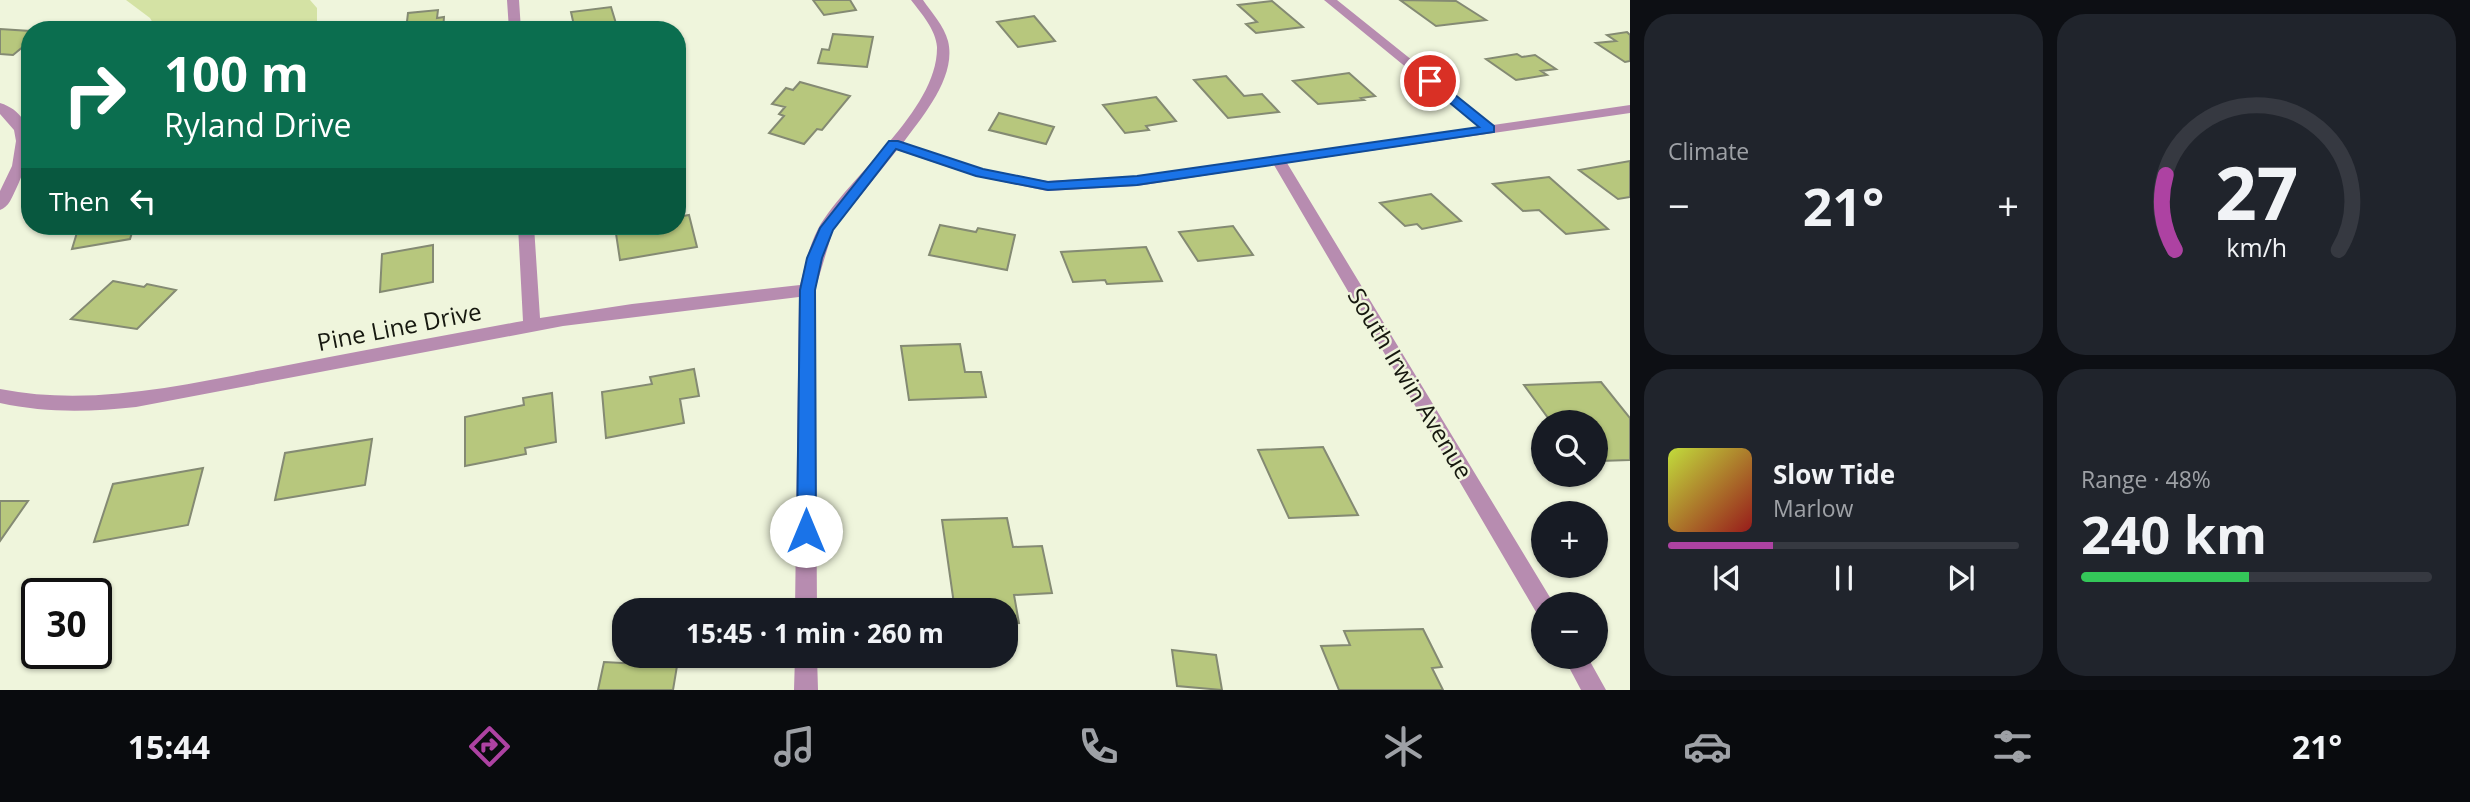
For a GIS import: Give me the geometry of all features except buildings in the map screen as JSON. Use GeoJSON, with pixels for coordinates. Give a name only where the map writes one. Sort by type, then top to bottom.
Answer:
{"type":"FeatureCollection","features":[{"type":"Feature","properties":{"kind":"street"},"geometry":{"type":"LineString","coordinates":[[513,0],[514,21]]}},
{"type":"Feature","properties":{"kind":"street"},"geometry":{"type":"LineString","coordinates":[[806,598],[807,290],[815,258],[827,228],[894,144],[928,96],[938,75],[943,45],[917,0]]}},
{"type":"Feature","properties":{"kind":"street"},"geometry":{"type":"LineString","coordinates":[[1330,0],[1490,129]]}},
{"type":"Feature","properties":{"kind":"street"},"geometry":{"type":"LineString","coordinates":[[0,107],[21,128]]}},
{"type":"Feature","properties":{"kind":"street"},"geometry":{"type":"LineString","coordinates":[[894,144],[990,176],[1048,186],[1137,181],[1630,109]]}},
{"type":"Feature","properties":{"kind":"street"},"geometry":{"type":"LineString","coordinates":[[0,205],[21,159]]}},
{"type":"Feature","properties":{"kind":"street","name":"South Irwin Avenue"},"geometry":{"type":"LineString","coordinates":[[1278,160],[1536,592]]}},
{"type":"Feature","properties":{"kind":"street"},"geometry":{"type":"LineString","coordinates":[[527,235],[532,326]]}},
{"type":"Feature","properties":{"kind":"street","name":"Pine Line Drive"},"geometry":{"type":"LineString","coordinates":[[0,396],[69,405],[184,392],[532,326],[708,300],[807,290]]}},
{"type":"Feature","properties":{"kind":"street"},"geometry":{"type":"LineString","coordinates":[[806,668],[806,690]]}},
{"type":"Feature","properties":{"kind":"street"},"geometry":{"type":"LineString","coordinates":[[1582,669],[1594,690]]}},
{"type":"Feature","properties":{"kind":"green space"},"geometry":{"type":"Polygon","coordinates":[[[126,0],[310,0],[317,8],[317,21],[152,21],[126,0]]]}},
{"type":"Feature","properties":{"kind":"route"},"geometry":{"type":"LineString","coordinates":[[806,531],[807,290],[815,258],[827,228],[894,144],[980,173],[1010,181],[1048,186],[1137,181],[1490,129],[1430,81]]}}]}
